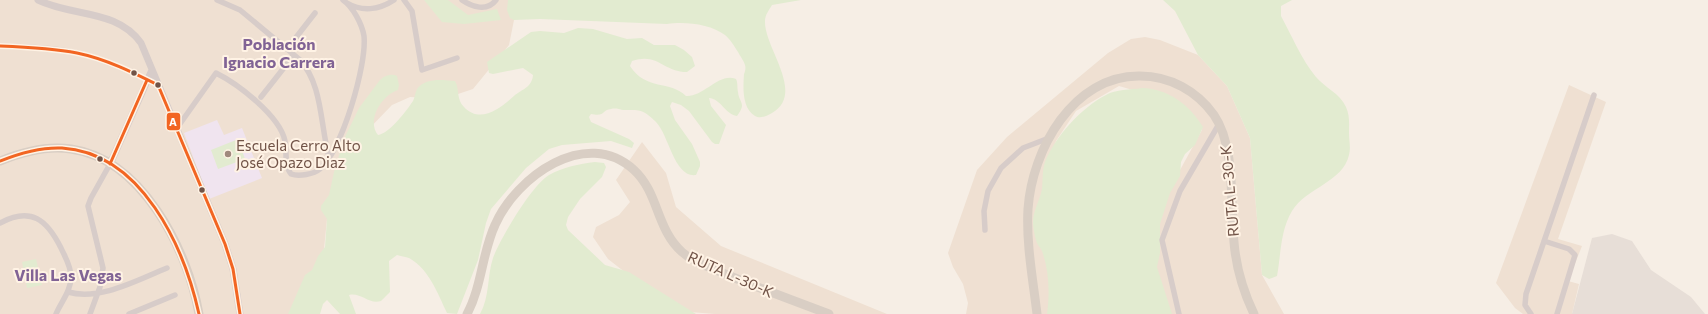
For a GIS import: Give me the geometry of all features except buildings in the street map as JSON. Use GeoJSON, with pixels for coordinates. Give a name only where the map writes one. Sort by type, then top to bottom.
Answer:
{"type":"FeatureCollection","features":[{"type":"Feature","properties":{"kind":"main road","name":"RUTA L-30-K"},"geometry":{"type":"LineString","coordinates":[[1037,314],[1028,233],[1028,208],[1035,172],[1049,138],[1067,112],[1088,92],[1111,80],[1136,76],[1161,78],[1185,88],[1205,104],[1219,124],[1228,150],[1234,244],[1239,276],[1254,314]]}},
{"type":"Feature","properties":{"kind":"main road"},"geometry":{"type":"LineString","coordinates":[[0,161],[29,151],[59,148],[88,153],[110,164],[143,193],[167,225],[188,272],[199,314]]}},
{"type":"Feature","properties":{"kind":"main road","name":"RUTA L-30-K"},"geometry":{"type":"LineString","coordinates":[[467,314],[479,279],[492,232],[509,202],[527,182],[558,161],[570,156],[590,153],[613,157],[627,164],[639,174],[652,194],[660,221],[667,236],[677,248],[689,258],[762,290],[829,314]]}},
{"type":"Feature","properties":{"kind":"street"},"geometry":{"type":"LineString","coordinates":[[38,0],[50,5],[108,19],[123,25],[133,33],[141,43],[226,244],[233,269],[240,314]]}},
{"type":"Feature","properties":{"kind":"street"},"geometry":{"type":"LineString","coordinates":[[217,0],[240,10],[294,55],[306,67],[314,82],[329,157]]}},
{"type":"Feature","properties":{"kind":"street"},"geometry":{"type":"LineString","coordinates":[[344,1],[356,7],[367,9],[384,6],[394,0]]}},
{"type":"Feature","properties":{"kind":"street"},"geometry":{"type":"LineString","coordinates":[[404,0],[412,11],[422,70],[457,58]]}},
{"type":"Feature","properties":{"kind":"street"},"geometry":{"type":"LineString","coordinates":[[462,0],[477,7],[489,6],[496,0]]}},
{"type":"Feature","properties":{"kind":"street"},"geometry":{"type":"LineString","coordinates":[[177,128],[216,73],[262,106],[274,118],[281,129],[285,141],[288,169],[291,174],[296,176],[318,170],[329,157],[341,133],[356,91],[364,47],[361,25],[344,1]]}},
{"type":"Feature","properties":{"kind":"street"},"geometry":{"type":"LineString","coordinates":[[287,49],[315,13]]}},
{"type":"Feature","properties":{"kind":"street"},"geometry":{"type":"LineString","coordinates":[[0,46],[55,49],[79,53],[158,85]]}},
{"type":"Feature","properties":{"kind":"street"},"geometry":{"type":"LineString","coordinates":[[261,96],[294,55]]}},
{"type":"Feature","properties":{"kind":"street"},"geometry":{"type":"LineString","coordinates":[[90,314],[102,280],[102,262],[88,206],[110,164],[152,70]]}},
{"type":"Feature","properties":{"kind":"street"},"geometry":{"type":"LineString","coordinates":[[1531,314],[1525,305],[1526,294],[1594,95]]}},
{"type":"Feature","properties":{"kind":"street"},"geometry":{"type":"LineString","coordinates":[[1180,314],[1162,240],[1180,191],[1219,124]]}},
{"type":"Feature","properties":{"kind":"street"},"geometry":{"type":"LineString","coordinates":[[985,230],[984,211],[988,191],[1001,168],[1023,148],[1049,138]]}},
{"type":"Feature","properties":{"kind":"street"},"geometry":{"type":"LineString","coordinates":[[0,223],[15,217],[25,216],[36,218],[49,227],[70,267],[71,282],[68,292],[54,314]]}},
{"type":"Feature","properties":{"kind":"street"},"geometry":{"type":"LineString","coordinates":[[1544,241],[1569,249],[1575,255],[1557,314]]}},
{"type":"Feature","properties":{"kind":"street"},"geometry":{"type":"LineString","coordinates":[[68,292],[80,295],[98,294],[167,268]]}},
{"type":"Feature","properties":{"kind":"street"},"geometry":{"type":"LineString","coordinates":[[129,314],[175,295]]}},
{"type":"Feature","properties":{"kind":"shaded area"},"geometry":{"type":"Polygon","coordinates":[[[0,0],[525,0],[514,20],[509,45],[473,89],[443,99],[410,97],[392,105],[364,134],[327,219],[324,249],[293,314],[0,314],[0,0]]]}},
{"type":"Feature","properties":{"kind":"shaded area"},"geometry":{"type":"Polygon","coordinates":[[[1145,37],[1160,40],[1198,55],[1227,86],[1250,138],[1262,275],[1284,314],[1156,314],[1147,265],[1169,190],[1202,130],[1190,115],[1143,93],[1119,86],[1076,111],[1056,141],[1049,162],[1053,314],[966,314],[968,303],[963,284],[953,267],[948,253],[977,170],[1007,137],[1108,53],[1131,39],[1145,37]]]}},
{"type":"Feature","properties":{"kind":"shaded area"},"geometry":{"type":"Polygon","coordinates":[[[1569,85],[1606,102],[1558,239],[1582,246],[1568,281],[1579,284],[1572,314],[1523,314],[1515,308],[1496,283],[1569,85]]]}},
{"type":"Feature","properties":{"kind":"shaded area"},"geometry":{"type":"Polygon","coordinates":[[[217,120],[224,135],[242,128],[262,178],[209,199],[184,133],[217,120]]]}},
{"type":"Feature","properties":{"kind":"shaded area"},"geometry":{"type":"Polygon","coordinates":[[[642,142],[666,173],[676,207],[721,246],[887,314],[715,314],[690,312],[653,294],[608,259],[593,237],[596,227],[619,215],[630,202],[616,180],[642,142]]]}},
{"type":"Feature","properties":{"kind":"shaded area"},"geometry":{"type":"Polygon","coordinates":[[[1612,234],[1632,241],[1651,270],[1691,297],[1705,314],[1572,314],[1592,238],[1612,234]]]}},
{"type":"Feature","properties":{"kind":"green space"},"geometry":{"type":"Polygon","coordinates":[[[424,0],[448,0],[468,15],[497,9],[501,20],[464,24],[442,22],[424,0]]]}},
{"type":"Feature","properties":{"kind":"green space"},"geometry":{"type":"Polygon","coordinates":[[[508,0],[801,0],[772,5],[767,13],[765,21],[766,32],[781,70],[785,94],[781,104],[772,113],[759,117],[755,116],[748,108],[744,97],[744,62],[731,41],[719,31],[705,26],[689,23],[667,24],[540,19],[514,20],[510,18],[507,10],[508,0]]]}},
{"type":"Feature","properties":{"kind":"green space"},"geometry":{"type":"Polygon","coordinates":[[[1163,0],[1292,0],[1281,6],[1281,16],[1301,55],[1316,77],[1340,98],[1346,107],[1349,117],[1349,155],[1340,172],[1306,196],[1292,211],[1283,235],[1277,276],[1269,279],[1262,275],[1250,138],[1227,86],[1198,55],[1175,11],[1163,0]]]}},
{"type":"Feature","properties":{"kind":"green space"},"geometry":{"type":"Polygon","coordinates":[[[578,28],[593,29],[627,39],[642,38],[654,45],[675,45],[684,50],[692,57],[695,66],[687,72],[672,69],[648,59],[632,61],[630,66],[636,74],[643,79],[673,88],[686,96],[699,93],[724,79],[736,79],[739,96],[742,103],[742,108],[737,116],[729,112],[717,101],[709,98],[711,106],[726,125],[719,144],[712,142],[689,111],[681,105],[672,102],[670,106],[675,120],[692,144],[700,162],[696,175],[688,174],[682,170],[677,163],[661,128],[644,112],[637,110],[614,109],[608,110],[599,115],[591,114],[589,117],[591,122],[629,139],[634,143],[632,148],[611,141],[562,145],[549,149],[526,168],[491,209],[486,223],[478,260],[457,314],[447,313],[432,282],[416,263],[409,258],[397,255],[389,261],[390,292],[381,301],[377,302],[357,295],[349,295],[356,314],[340,314],[327,300],[323,304],[320,314],[288,314],[305,275],[312,270],[318,256],[325,247],[327,219],[321,210],[321,206],[329,195],[344,139],[359,108],[380,80],[388,75],[395,75],[397,76],[399,85],[398,90],[386,97],[381,102],[375,115],[375,129],[378,135],[387,131],[407,110],[413,101],[417,89],[421,85],[435,80],[455,81],[460,101],[464,107],[471,112],[484,114],[498,109],[527,87],[531,82],[533,75],[523,68],[493,74],[489,73],[487,62],[531,32],[540,31],[564,33],[578,28]]]}},
{"type":"Feature","properties":{"kind":"green space"},"geometry":{"type":"Polygon","coordinates":[[[1142,88],[1161,91],[1177,99],[1191,111],[1203,127],[1195,145],[1185,154],[1181,162],[1180,176],[1170,193],[1160,224],[1160,253],[1157,267],[1172,314],[1047,314],[1049,290],[1047,274],[1042,251],[1037,244],[1033,222],[1042,189],[1045,162],[1049,152],[1062,133],[1087,107],[1110,93],[1142,88]]]}},
{"type":"Feature","properties":{"kind":"green space","name":"Escuela Cerro Alto José Opazo Diaz"},"geometry":{"type":"Polygon","coordinates":[[[236,140],[239,142],[245,159],[218,169],[211,150],[236,140]]]}},
{"type":"Feature","properties":{"kind":"green space"},"geometry":{"type":"Polygon","coordinates":[[[595,162],[604,163],[606,167],[602,177],[580,199],[568,217],[566,225],[568,230],[605,265],[629,272],[696,314],[480,314],[487,293],[493,258],[509,226],[534,190],[542,181],[554,172],[571,166],[595,162]]]}},
{"type":"Feature","properties":{"kind":"green space"},"geometry":{"type":"Polygon","coordinates":[[[36,259],[42,285],[27,288],[22,262],[36,259]]]}},
{"type":"Feature","properties":{"kind":"transit line","name":"A"},"geometry":{"type":"LineString","coordinates":[[0,46],[68,51],[119,66],[158,85],[225,244],[233,269],[240,314]]}},
{"type":"Feature","properties":{"kind":"transit line","name":"A"},"geometry":{"type":"LineString","coordinates":[[110,164],[147,80]]}},
{"type":"Feature","properties":{"kind":"transit line","name":"A"},"geometry":{"type":"LineString","coordinates":[[0,161],[30,151],[46,148],[62,148],[90,154],[115,167],[137,185],[155,208],[170,233],[183,260],[199,314]]}},
{"type":"Feature","properties":{"kind":"place","name":"Escuela Cerro Alto José Opazo Diaz"},"geometry":{"type":"Point","coordinates":[228,154]}},
{"type":"Feature","properties":{"kind":"district","name":"Población Ignacio Carrera"},"geometry":{"type":"Point","coordinates":[279,52]}},
{"type":"Feature","properties":{"kind":"district","name":"Villa Las Vegas"},"geometry":{"type":"Point","coordinates":[68,274]}}]}
